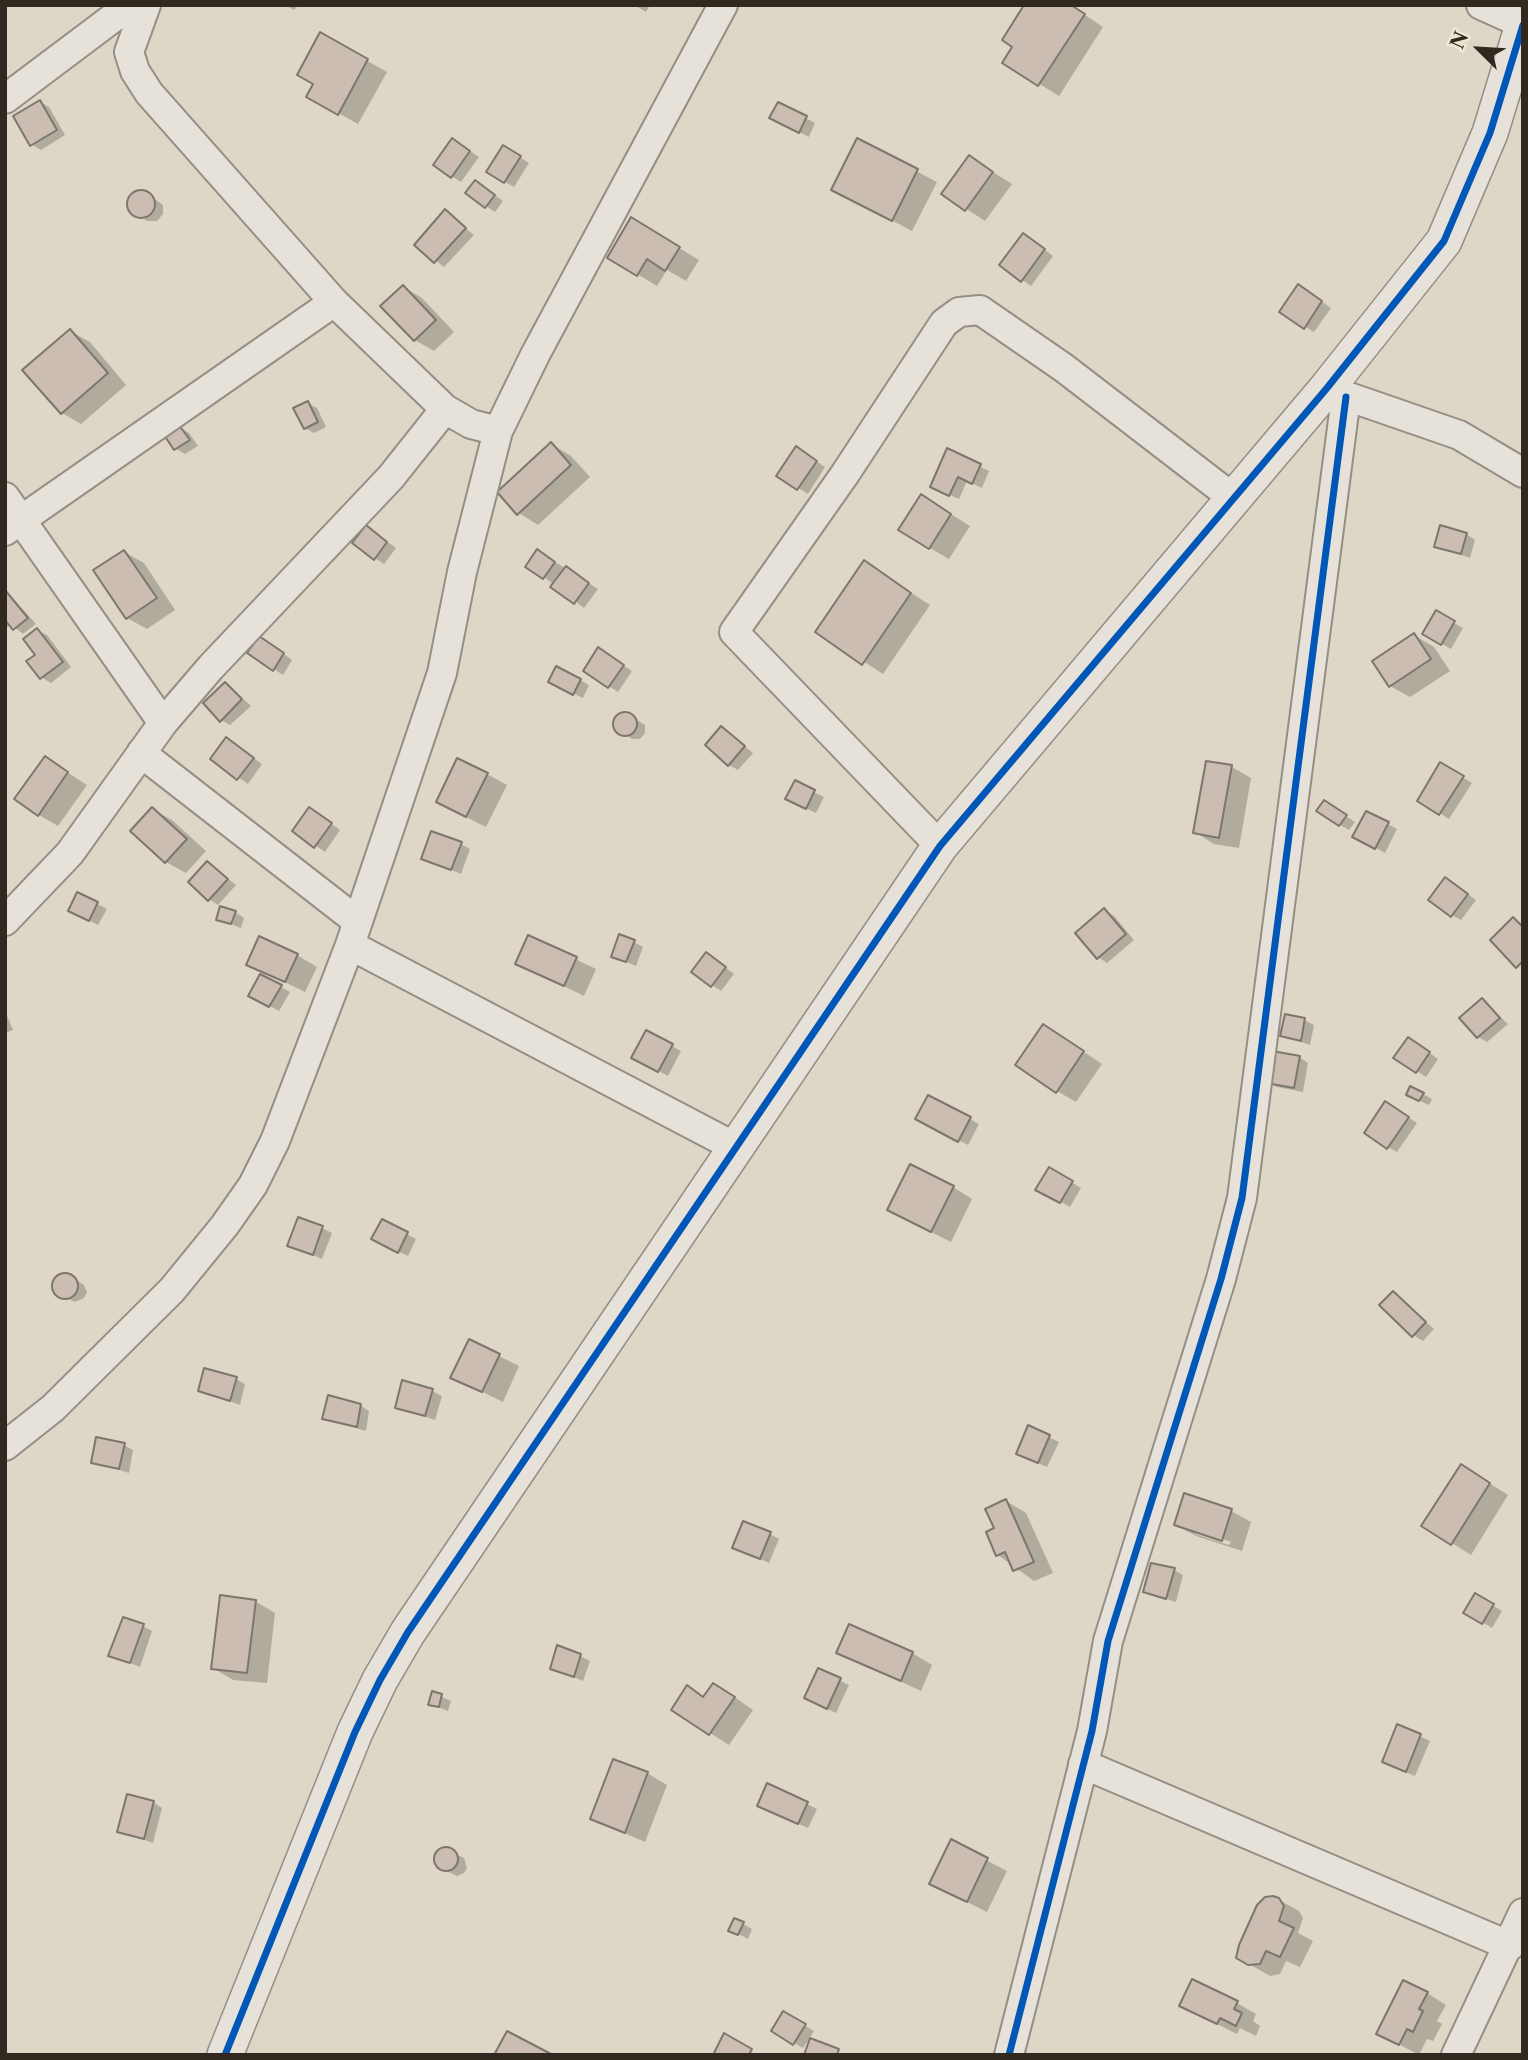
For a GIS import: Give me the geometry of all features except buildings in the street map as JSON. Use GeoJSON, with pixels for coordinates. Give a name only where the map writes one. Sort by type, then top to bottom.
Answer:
{"type":"FeatureCollection","features":[{"type":"Feature","properties":{"kind":"street"},"geometry":{"type":"LineString","coordinates":[[5,99],[130,5]]}},
{"type":"Feature","properties":{"kind":"street"},"geometry":{"type":"LineString","coordinates":[[146,5],[129,52],[135,71],[158,102],[334,302],[445,409],[471,424],[498,431]]}},
{"type":"Feature","properties":{"kind":"street"},"geometry":{"type":"LineString","coordinates":[[5,1446],[53,1408],[122,1343],[172,1290],[246,1195],[275,1141],[353,933],[442,673],[462,572],[498,431],[535,355],[723,5]]}},
{"type":"Feature","properties":{"kind":"street"},"geometry":{"type":"LineString","coordinates":[[225,2055],[355,1732],[380,1680],[515,1471],[940,846],[1233,498],[1336,393],[1444,242],[1490,133],[1523,24],[1481,5]]}},
{"type":"Feature","properties":{"kind":"street"},"geometry":{"type":"LineString","coordinates":[[163,723],[10,515],[334,302]]}},
{"type":"Feature","properties":{"kind":"street"},"geometry":{"type":"LineString","coordinates":[[940,846],[734,632],[845,474],[944,323],[959,312],[979,310],[1064,368],[1233,498]]}},
{"type":"Feature","properties":{"kind":"street"},"geometry":{"type":"LineString","coordinates":[[1336,393],[1459,435],[1523,473]]}},
{"type":"Feature","properties":{"kind":"street"},"geometry":{"type":"LineString","coordinates":[[1009,2055],[1083,1764],[1108,1641],[1221,1279],[1242,1198],[1336,393]]}},
{"type":"Feature","properties":{"kind":"street"},"geometry":{"type":"LineString","coordinates":[[5,921],[70,853],[163,723],[237,639],[391,477],[445,409]]}},
{"type":"Feature","properties":{"kind":"street"},"geometry":{"type":"LineString","coordinates":[[141,753],[353,933],[735,1147]]}},
{"type":"Feature","properties":{"kind":"street"},"geometry":{"type":"LineString","coordinates":[[1083,1764],[1510,1946]]}},
{"type":"Feature","properties":{"kind":"street"},"geometry":{"type":"LineString","coordinates":[[1456,2055],[1510,1946],[1523,1913]]}},
{"type":"Feature","properties":{"kind":"cycle path"},"geometry":{"type":"LineString","coordinates":[[225,2055],[355,1732],[380,1680],[408,1632],[940,846],[1327,388],[1444,241],[1490,133],[1523,25]]}},
{"type":"Feature","properties":{"kind":"cycle path"},"geometry":{"type":"LineString","coordinates":[[1009,2055],[1092,1731],[1108,1641],[1221,1279],[1242,1198],[1346,397]]}}]}
